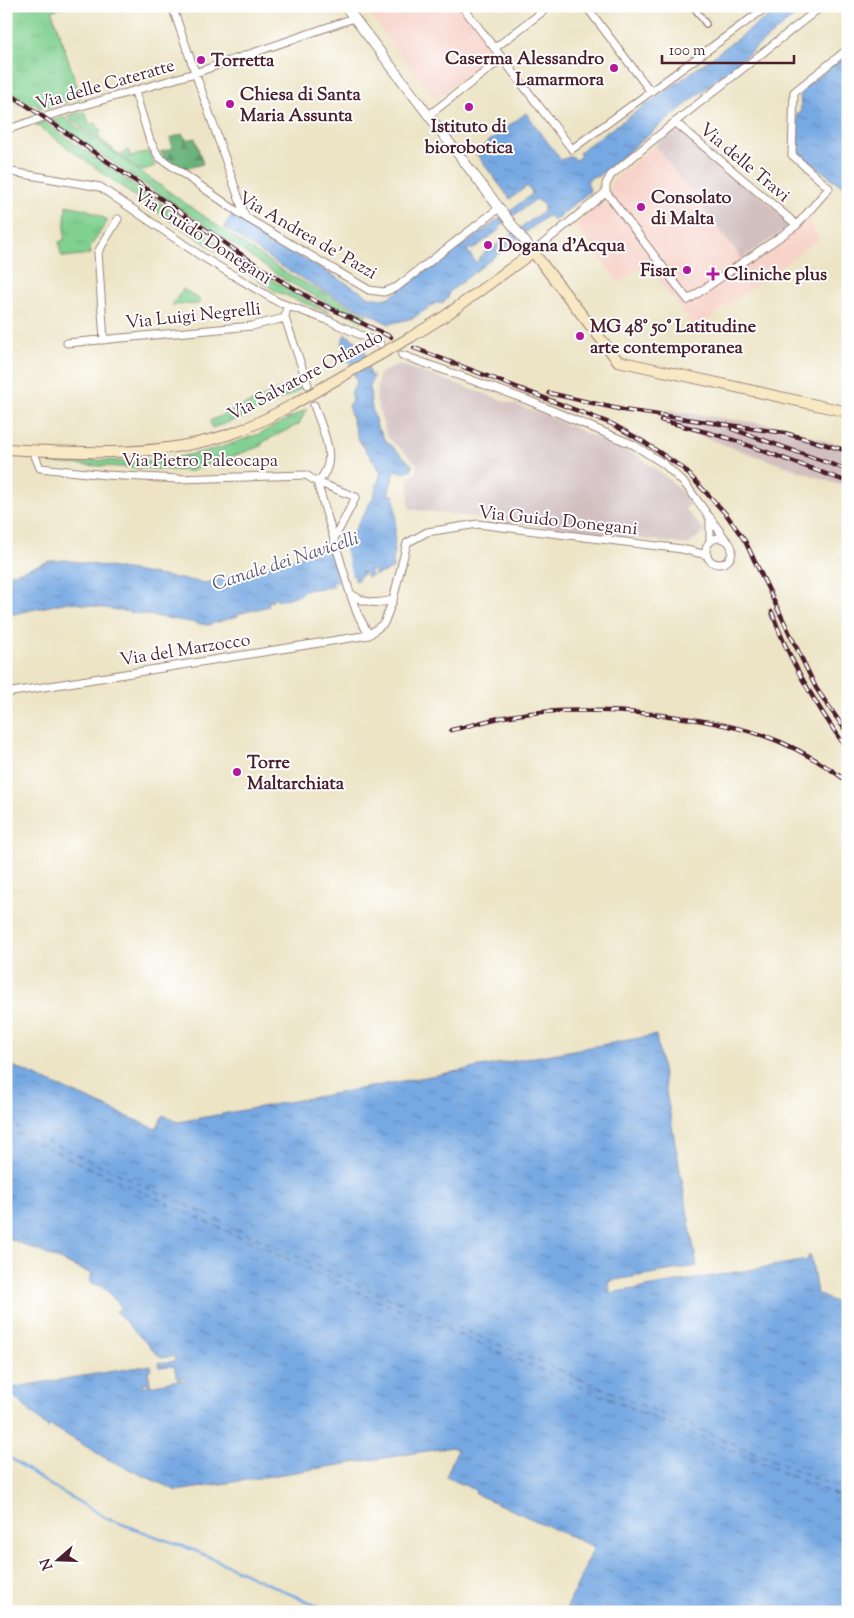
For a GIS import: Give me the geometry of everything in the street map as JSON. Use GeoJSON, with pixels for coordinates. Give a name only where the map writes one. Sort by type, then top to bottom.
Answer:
{"type":"FeatureCollection","features":[{"type":"Feature","properties":{"kind":"main road","name":"Via Salvatore Orlando"},"geometry":{"type":"LineString","coordinates":[[6,449],[129,452],[182,446],[232,433],[292,405],[444,316],[533,252]]}},
{"type":"Feature","properties":{"kind":"main road"},"geometry":{"type":"LineString","coordinates":[[533,252],[609,352],[622,363],[848,412]]}},
{"type":"Feature","properties":{"kind":"street"},"geometry":{"type":"LineString","coordinates":[[172,6],[245,217]]}},
{"type":"Feature","properties":{"kind":"street"},"geometry":{"type":"LineString","coordinates":[[345,6],[533,252],[606,192]]}},
{"type":"Feature","properties":{"kind":"street"},"geometry":{"type":"LineString","coordinates":[[462,6],[572,149],[768,6]]}},
{"type":"Feature","properties":{"kind":"street"},"geometry":{"type":"LineString","coordinates":[[495,48],[550,6]]}},
{"type":"Feature","properties":{"kind":"street"},"geometry":{"type":"LineString","coordinates":[[586,6],[651,92]]}},
{"type":"Feature","properties":{"kind":"street"},"geometry":{"type":"LineString","coordinates":[[693,6],[706,24]]}},
{"type":"Feature","properties":{"kind":"street"},"geometry":{"type":"LineString","coordinates":[[822,6],[675,122],[611,175],[606,184],[606,192],[688,300],[797,225],[829,188],[792,155],[794,92],[848,49]]}},
{"type":"Feature","properties":{"kind":"street","name":"Via delle Cateratte"},"geometry":{"type":"LineString","coordinates":[[6,130],[195,73],[354,18]]}},
{"type":"Feature","properties":{"kind":"street"},"geometry":{"type":"LineString","coordinates":[[429,115],[503,58]]}},
{"type":"Feature","properties":{"kind":"street","name":"Via Andrea de' Pazzi"},"geometry":{"type":"LineString","coordinates":[[135,92],[143,119],[158,156],[245,217],[369,290],[378,292],[396,287],[499,208]]}},
{"type":"Feature","properties":{"kind":"street","name":"Via delle Travi"},"geometry":{"type":"LineString","coordinates":[[675,122],[797,225]]}},
{"type":"Feature","properties":{"kind":"street","name":"Via Guido Donegani"},"geometry":{"type":"LineString","coordinates":[[7,171],[100,187],[201,256],[287,306],[330,321],[380,344]]}},
{"type":"Feature","properties":{"kind":"street","name":"Via Luigi Negrelli"},"geometry":{"type":"LineString","coordinates":[[104,340],[98,252],[118,219]]}},
{"type":"Feature","properties":{"kind":"street"},"geometry":{"type":"LineString","coordinates":[[287,306],[285,318],[308,385]]}},
{"type":"Feature","properties":{"kind":"street","name":"Via Luigi Negrelli"},"geometry":{"type":"LineString","coordinates":[[67,343],[252,326],[285,318]]}},
{"type":"Feature","properties":{"kind":"street"},"geometry":{"type":"LineString","coordinates":[[402,355],[527,400],[634,444],[671,470],[694,493],[732,547],[729,560],[717,564],[707,555],[706,548],[710,541],[712,522],[709,515]]}},
{"type":"Feature","properties":{"kind":"street"},"geometry":{"type":"LineString","coordinates":[[314,405],[329,455],[327,473],[317,482]]}},
{"type":"Feature","properties":{"kind":"street","name":"Via Pietro Paleocapa"},"geometry":{"type":"LineString","coordinates":[[33,451],[40,468],[106,475],[178,479],[300,474],[309,476],[317,482]]}},
{"type":"Feature","properties":{"kind":"street"},"geometry":{"type":"LineString","coordinates":[[317,482],[356,497],[334,539]]}},
{"type":"Feature","properties":{"kind":"street"},"geometry":{"type":"LineString","coordinates":[[317,482],[356,613],[368,635],[384,623],[393,600]]}},
{"type":"Feature","properties":{"kind":"street","name":"Via Guido Donegani"},"geometry":{"type":"LineString","coordinates":[[393,600],[407,543],[423,533],[442,529],[478,524],[682,550],[707,555]]}},
{"type":"Feature","properties":{"kind":"street"},"geometry":{"type":"LineString","coordinates":[[710,541],[718,538],[726,540]]}},
{"type":"Feature","properties":{"kind":"street"},"geometry":{"type":"LineString","coordinates":[[350,593],[368,602],[378,603],[393,600]]}},
{"type":"Feature","properties":{"kind":"street","name":"Via del Marzocco"},"geometry":{"type":"LineString","coordinates":[[6,693],[368,635]]}},
{"type":"Feature","properties":{"kind":"shaded area"},"geometry":{"type":"Polygon","coordinates":[[[363,6],[460,6],[496,52],[436,99],[363,6]]]}},
{"type":"Feature","properties":{"kind":"shaded area"},"geometry":{"type":"Polygon","coordinates":[[[679,125],[793,224],[742,259],[655,145],[679,125]]]}},
{"type":"Feature","properties":{"kind":"shaded area"},"geometry":{"type":"Polygon","coordinates":[[[655,145],[747,264],[808,221],[819,239],[695,329],[647,263],[619,283],[575,225],[598,206],[609,203],[611,182],[655,145]]]}},
{"type":"Feature","properties":{"kind":"shaded area"},"geometry":{"type":"Polygon","coordinates":[[[399,364],[545,415],[636,455],[664,475],[692,502],[685,509],[705,531],[688,545],[409,509],[409,478],[417,472],[417,463],[387,437],[376,399],[379,374],[399,364]]]}},
{"type":"Feature","properties":{"kind":"shaded area"},"geometry":{"type":"Polygon","coordinates":[[[665,410],[766,424],[848,448],[848,488],[662,423],[665,410]]]}},
{"type":"Feature","properties":{"kind":"green space"},"geometry":{"type":"Polygon","coordinates":[[[6,6],[65,6],[52,11],[81,98],[41,109],[35,104],[22,105],[6,94],[6,6]]]}},
{"type":"Feature","properties":{"kind":"green space"},"geometry":{"type":"Polygon","coordinates":[[[85,112],[90,125],[96,123],[101,132],[98,137],[120,155],[128,150],[131,157],[149,151],[155,166],[140,171],[66,116],[85,112]]]}},
{"type":"Feature","properties":{"kind":"green space"},"geometry":{"type":"Polygon","coordinates":[[[63,117],[262,257],[293,277],[367,315],[363,322],[285,280],[52,121],[63,117]]]}},
{"type":"Feature","properties":{"kind":"green space"},"geometry":{"type":"Polygon","coordinates":[[[44,122],[266,276],[335,316],[275,291],[137,198],[35,124],[44,122]]]}},
{"type":"Feature","properties":{"kind":"green space"},"geometry":{"type":"Polygon","coordinates":[[[182,134],[187,140],[195,138],[203,164],[180,170],[167,161],[160,152],[173,148],[170,138],[182,134]]]}},
{"type":"Feature","properties":{"kind":"green space"},"geometry":{"type":"Polygon","coordinates":[[[66,205],[86,209],[108,220],[90,247],[91,254],[63,257],[61,255],[59,242],[64,240],[66,205]]]}},
{"type":"Feature","properties":{"kind":"green space"},"geometry":{"type":"Polygon","coordinates":[[[183,289],[200,300],[198,304],[172,305],[183,289]]]}},
{"type":"Feature","properties":{"kind":"green space"},"geometry":{"type":"Polygon","coordinates":[[[300,387],[301,389],[268,406],[212,428],[210,421],[282,388],[300,387]]]}},
{"type":"Feature","properties":{"kind":"green space"},"geometry":{"type":"Polygon","coordinates":[[[307,409],[299,424],[263,442],[261,446],[191,471],[51,463],[51,459],[152,462],[170,459],[219,448],[259,434],[307,409]]]}},
{"type":"Feature","properties":{"kind":"water"},"geometry":{"type":"Polygon","coordinates":[[[782,6],[807,6],[597,177],[594,176],[587,181],[590,191],[554,221],[550,216],[547,216],[449,292],[448,298],[442,303],[436,303],[413,318],[389,324],[322,290],[276,263],[224,227],[233,213],[267,237],[370,297],[383,299],[390,297],[462,243],[464,245],[531,195],[532,192],[527,186],[510,199],[475,152],[526,113],[561,160],[572,156],[576,160],[581,156],[579,153],[587,146],[782,6]],[[536,199],[472,250],[471,248],[467,250],[476,263],[479,260],[478,258],[544,211],[544,205],[536,199]]]}},
{"type":"Feature","properties":{"kind":"water"},"geometry":{"type":"Polygon","coordinates":[[[848,53],[848,185],[843,187],[796,151],[797,113],[801,113],[800,91],[848,53]]]}},
{"type":"Feature","properties":{"kind":"water"},"geometry":{"type":"Polygon","coordinates":[[[345,334],[364,346],[370,376],[373,375],[370,387],[371,404],[378,431],[380,430],[384,439],[412,465],[412,469],[405,473],[395,470],[388,495],[394,495],[396,515],[393,569],[375,575],[374,570],[368,571],[373,575],[367,577],[365,572],[361,572],[364,574],[355,581],[355,575],[332,583],[334,587],[304,590],[299,595],[278,601],[276,597],[273,598],[273,601],[268,602],[269,606],[238,614],[238,616],[208,625],[68,602],[13,614],[6,618],[6,576],[50,561],[66,560],[206,583],[347,543],[373,498],[381,472],[358,439],[348,405],[352,401],[352,391],[357,383],[351,363],[347,361],[343,351],[342,345],[345,334]]]}},
{"type":"Feature","properties":{"kind":"water"},"geometry":{"type":"Polygon","coordinates":[[[656,1035],[697,1266],[609,1281],[610,1293],[808,1260],[808,1256],[811,1256],[817,1294],[848,1308],[848,1612],[565,1612],[594,1547],[476,1494],[475,1490],[446,1477],[457,1450],[452,1447],[177,1491],[107,1459],[50,1425],[48,1428],[8,1391],[9,1388],[151,1365],[151,1369],[148,1371],[150,1383],[142,1384],[143,1388],[150,1384],[151,1386],[182,1379],[182,1382],[185,1381],[184,1377],[177,1378],[174,1366],[159,1367],[158,1363],[175,1361],[175,1356],[161,1358],[116,1312],[121,1307],[105,1288],[89,1282],[92,1274],[6,1237],[6,1063],[156,1129],[163,1115],[178,1122],[656,1035]]]}},
{"type":"Feature","properties":{"kind":"pier"},"geometry":{"type":"Polygon","coordinates":[[[343,542],[353,580],[351,578],[339,582],[330,546],[343,542]]]}},
{"type":"Feature","properties":{"kind":"waterway"},"geometry":{"type":"LineString","coordinates":[[6,1455],[47,1483],[108,1519],[196,1551],[330,1612]]}},
{"type":"Feature","properties":{"kind":"ferry route"},"geometry":{"type":"LineString","coordinates":[[6,1122],[374,1292],[848,1492]]}},
{"type":"Feature","properties":{"kind":"ferry route"},"geometry":{"type":"LineString","coordinates":[[6,1129],[371,1298],[848,1500]]}},
{"type":"Feature","properties":{"kind":"railway"},"geometry":{"type":"LineString","coordinates":[[6,91],[262,269],[313,300],[391,337]]}},
{"type":"Feature","properties":{"kind":"railway"},"geometry":{"type":"LineString","coordinates":[[414,348],[612,424],[644,442],[684,469],[726,514],[745,541],[816,688],[848,734]]}},
{"type":"Feature","properties":{"kind":"railway"},"geometry":{"type":"LineString","coordinates":[[549,393],[623,410],[785,433],[848,451]]}},
{"type":"Feature","properties":{"kind":"railway"},"geometry":{"type":"LineString","coordinates":[[661,420],[728,438],[848,482]]}},
{"type":"Feature","properties":{"kind":"railway"},"geometry":{"type":"LineString","coordinates":[[732,429],[848,470]]}},
{"type":"Feature","properties":{"kind":"railway"},"geometry":{"type":"LineString","coordinates":[[772,612],[795,666],[825,717],[848,750]]}},
{"type":"Feature","properties":{"kind":"railway"},"geometry":{"type":"LineString","coordinates":[[451,730],[503,717],[539,712],[603,711],[670,716],[734,727],[773,739],[807,755],[848,782]]}},
{"type":"Feature","properties":{"kind":"place","name":"Torretta"},"geometry":{"type":"Point","coordinates":[201,60]}},
{"type":"Feature","properties":{"kind":"place","name":"Caserma Alessandro Lamarmora"},"geometry":{"type":"Point","coordinates":[614,68]}},
{"type":"Feature","properties":{"kind":"place","name":"Chiesa di Santa Maria Assunta"},"geometry":{"type":"Point","coordinates":[230,104]}},
{"type":"Feature","properties":{"kind":"place","name":"Istituto di biorobotica"},"geometry":{"type":"Point","coordinates":[469,107]}},
{"type":"Feature","properties":{"kind":"place","name":"Consolato di Malta"},"geometry":{"type":"Point","coordinates":[641,207]}},
{"type":"Feature","properties":{"kind":"place","name":"Dogana d'Acqua"},"geometry":{"type":"Point","coordinates":[488,245]}},
{"type":"Feature","properties":{"kind":"place","name":"Fisar"},"geometry":{"type":"Point","coordinates":[687,270]}},
{"type":"Feature","properties":{"kind":"place","name":"Cliniche plus"},"geometry":{"type":"Point","coordinates":[713,274]}},
{"type":"Feature","properties":{"kind":"place","name":"MG 48° 50° Latitudine arte contemporanea"},"geometry":{"type":"Point","coordinates":[580,336]}},
{"type":"Feature","properties":{"kind":"place","name":"Torre Maltarchiata"},"geometry":{"type":"Point","coordinates":[237,772]}},
{"type":"Feature","properties":{"kind":"water label","name":"Canale dei Navicelli"},"geometry":{"type":"Point","coordinates":[285,560]}}]}
